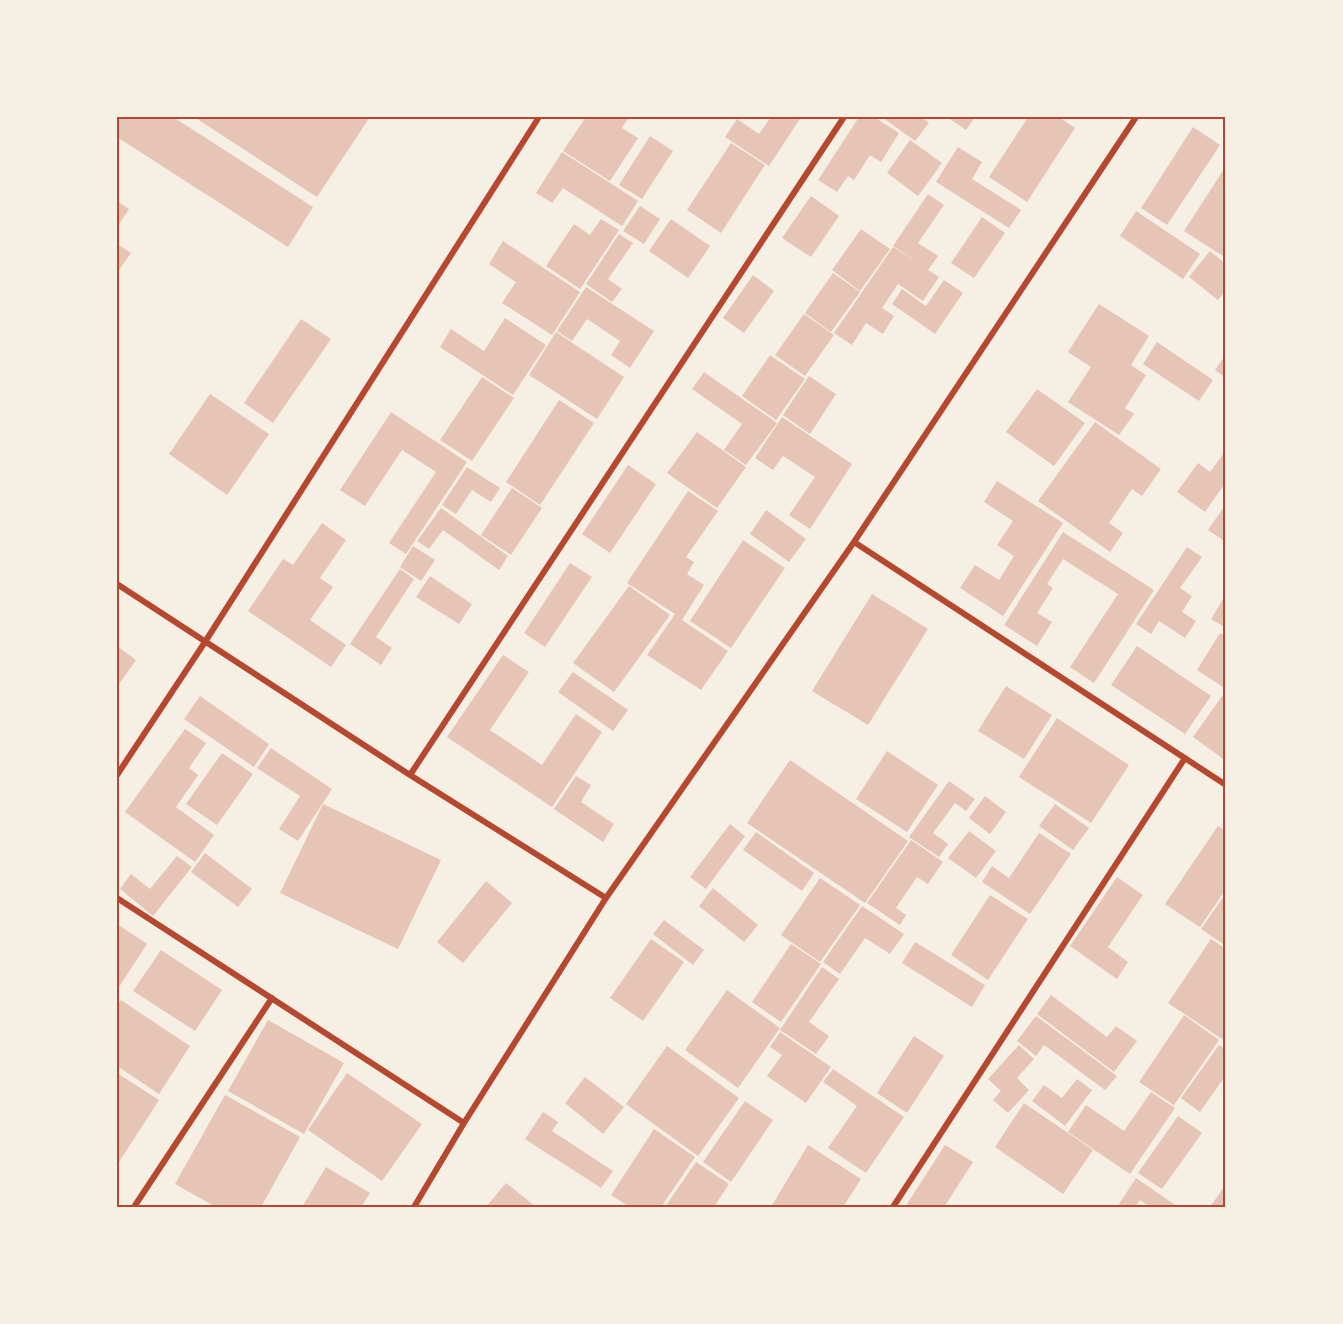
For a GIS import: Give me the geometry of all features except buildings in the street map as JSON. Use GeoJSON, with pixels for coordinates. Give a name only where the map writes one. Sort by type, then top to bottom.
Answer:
{"type":"FeatureCollection","features":[{"type":"Feature","properties":{"kind":"street"},"geometry":{"type":"LineString","coordinates":[[117,775],[206,642],[538,117]]}},
{"type":"Feature","properties":{"kind":"street"},"geometry":{"type":"LineString","coordinates":[[410,775],[844,117]]}},
{"type":"Feature","properties":{"kind":"street"},"geometry":{"type":"LineString","coordinates":[[414,1207],[464,1123],[606,898],[854,542],[1136,117]]}},
{"type":"Feature","properties":{"kind":"street"},"geometry":{"type":"LineString","coordinates":[[854,542],[1226,785]]}},
{"type":"Feature","properties":{"kind":"street"},"geometry":{"type":"LineString","coordinates":[[117,584],[410,775],[606,898]]}},
{"type":"Feature","properties":{"kind":"street"},"geometry":{"type":"LineString","coordinates":[[893,1207],[1185,758]]}},
{"type":"Feature","properties":{"kind":"street"},"geometry":{"type":"LineString","coordinates":[[117,898],[464,1123]]}},
{"type":"Feature","properties":{"kind":"street"},"geometry":{"type":"LineString","coordinates":[[134,1207],[272,998]]}}]}
